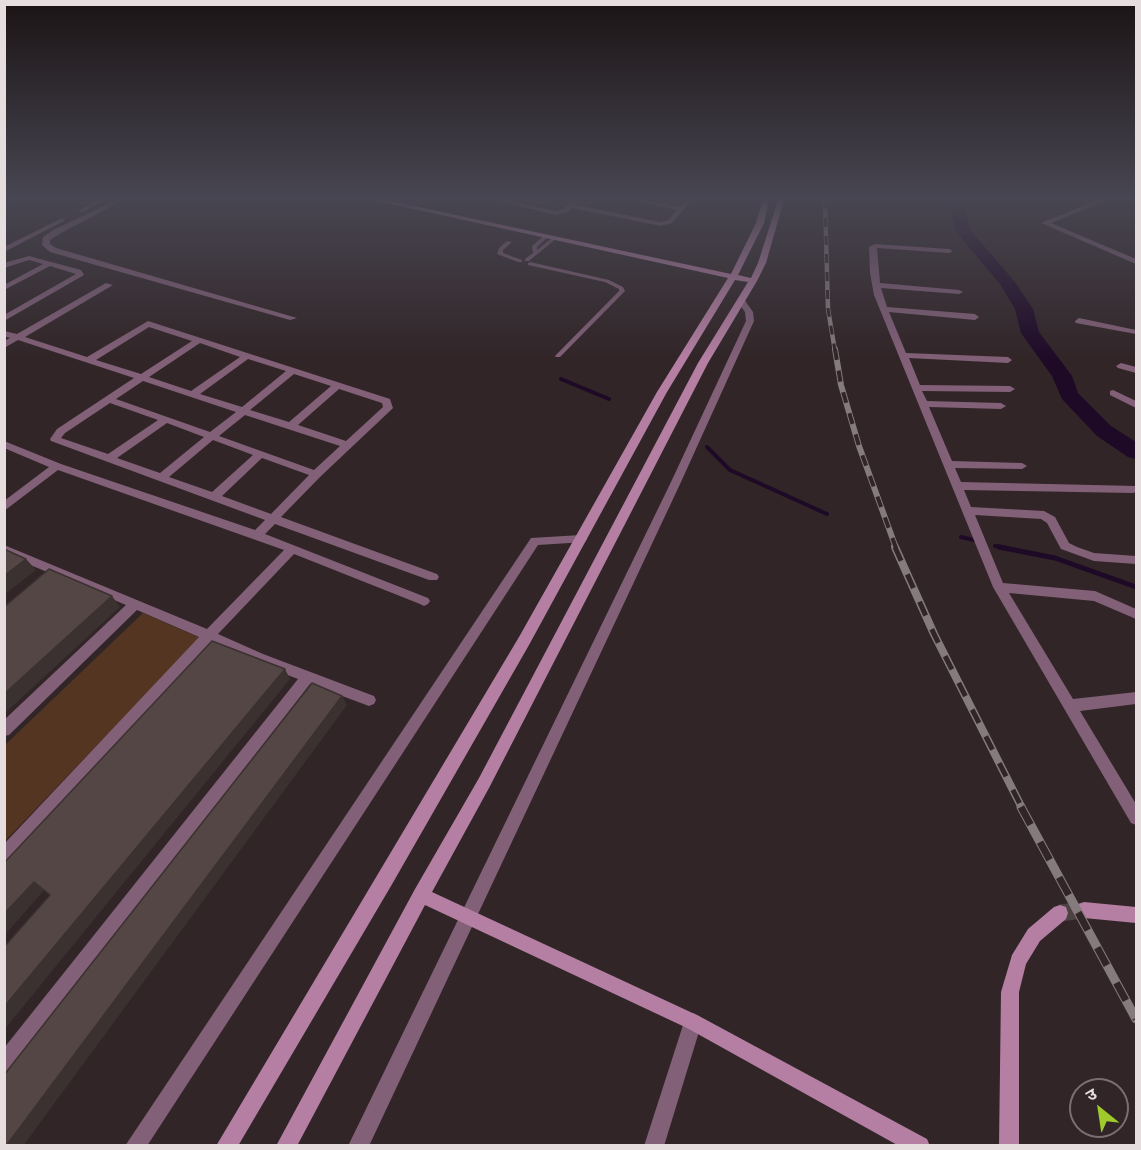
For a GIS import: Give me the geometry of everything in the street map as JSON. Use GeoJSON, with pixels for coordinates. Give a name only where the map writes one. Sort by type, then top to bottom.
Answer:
{"type":"FeatureCollection","features":[{"type":"Feature","properties":{"kind":"main road"},"geometry":{"type":"LineString","coordinates":[[627,254],[753,281]]}},
{"type":"Feature","properties":{"kind":"main road"},"geometry":{"type":"LineString","coordinates":[[226,1146],[396,861],[581,539],[662,392],[733,277],[745,254]]}},
{"type":"Feature","properties":{"kind":"main road"},"geometry":{"type":"LineString","coordinates":[[286,1146],[484,783],[704,363],[753,281],[765,254]]}},
{"type":"Feature","properties":{"kind":"main road"},"geometry":{"type":"LineString","coordinates":[[421,895],[693,1022],[920,1146]]}},
{"type":"Feature","properties":{"kind":"main road"},"geometry":{"type":"LineString","coordinates":[[1084,910],[1137,915]]}},
{"type":"Feature","properties":{"kind":"main road"},"geometry":{"type":"LineString","coordinates":[[1009,1146],[1010,992],[1018,961],[1034,935],[1060,913]]}},
{"type":"Feature","properties":{"kind":"street"},"geometry":{"type":"LineString","coordinates":[[66,254],[293,318]]}},
{"type":"Feature","properties":{"kind":"street"},"geometry":{"type":"LineString","coordinates":[[874,254],[876,285],[883,309],[999,586],[1137,818]]}},
{"type":"Feature","properties":{"kind":"street"},"geometry":{"type":"LineString","coordinates":[[1117,254],[1137,262]]}},
{"type":"Feature","properties":{"kind":"street"},"geometry":{"type":"LineString","coordinates":[[4,266],[29,258],[78,272],[81,275],[4,319]]}},
{"type":"Feature","properties":{"kind":"street"},"geometry":{"type":"LineString","coordinates":[[4,288],[49,264]]}},
{"type":"Feature","properties":{"kind":"street"},"geometry":{"type":"LineString","coordinates":[[4,352],[109,285]]}},
{"type":"Feature","properties":{"kind":"street"},"geometry":{"type":"LineString","coordinates":[[876,285],[959,292]]}},
{"type":"Feature","properties":{"kind":"street"},"geometry":{"type":"LineString","coordinates":[[358,1146],[666,503],[750,321],[749,312],[741,301]]}},
{"type":"Feature","properties":{"kind":"street"},"geometry":{"type":"LineString","coordinates":[[883,309],[975,317]]}},
{"type":"Feature","properties":{"kind":"street"},"geometry":{"type":"LineString","coordinates":[[1079,321],[1137,332]]}},
{"type":"Feature","properties":{"kind":"street"},"geometry":{"type":"LineString","coordinates":[[89,360],[148,324],[383,399],[389,404],[388,408],[316,474],[256,535]]}},
{"type":"Feature","properties":{"kind":"street"},"geometry":{"type":"LineString","coordinates":[[4,333],[348,445]]}},
{"type":"Feature","properties":{"kind":"street"},"geometry":{"type":"LineString","coordinates":[[4,345],[22,339]]}},
{"type":"Feature","properties":{"kind":"street"},"geometry":{"type":"LineString","coordinates":[[199,340],[61,431],[56,439],[433,577]]}},
{"type":"Feature","properties":{"kind":"street"},"geometry":{"type":"LineString","coordinates":[[194,394],[247,356]]}},
{"type":"Feature","properties":{"kind":"street"},"geometry":{"type":"LineString","coordinates":[[902,356],[1008,360]]}},
{"type":"Feature","properties":{"kind":"street"},"geometry":{"type":"LineString","coordinates":[[1121,366],[1137,370]]}},
{"type":"Feature","properties":{"kind":"street"},"geometry":{"type":"LineString","coordinates":[[160,478],[293,370]]}},
{"type":"Feature","properties":{"kind":"street"},"geometry":{"type":"LineString","coordinates":[[291,426],[338,385]]}},
{"type":"Feature","properties":{"kind":"street"},"geometry":{"type":"LineString","coordinates":[[915,388],[1010,389]]}},
{"type":"Feature","properties":{"kind":"street"},"geometry":{"type":"LineString","coordinates":[[1113,393],[1137,405]]}},
{"type":"Feature","properties":{"kind":"street"},"geometry":{"type":"LineString","coordinates":[[111,400],[316,474]]}},
{"type":"Feature","properties":{"kind":"street"},"geometry":{"type":"LineString","coordinates":[[922,404],[1001,406]]}},
{"type":"Feature","properties":{"kind":"street"},"geometry":{"type":"LineString","coordinates":[[108,459],[165,420]]}},
{"type":"Feature","properties":{"kind":"street"},"geometry":{"type":"LineString","coordinates":[[4,444],[57,466],[256,535],[424,601]]}},
{"type":"Feature","properties":{"kind":"street"},"geometry":{"type":"LineString","coordinates":[[214,497],[260,454]]}},
{"type":"Feature","properties":{"kind":"street"},"geometry":{"type":"LineString","coordinates":[[947,464],[1022,466]]}},
{"type":"Feature","properties":{"kind":"street"},"geometry":{"type":"LineString","coordinates":[[4,507],[57,466]]}},
{"type":"Feature","properties":{"kind":"street"},"geometry":{"type":"LineString","coordinates":[[957,486],[1133,489]]}},
{"type":"Feature","properties":{"kind":"street"},"geometry":{"type":"LineString","coordinates":[[967,511],[1044,515],[1051,520],[1065,546],[1072,550],[1094,557],[1137,560]]}},
{"type":"Feature","properties":{"kind":"street"},"geometry":{"type":"LineString","coordinates":[[135,1146],[535,542],[581,539]]}},
{"type":"Feature","properties":{"kind":"street"},"geometry":{"type":"LineString","coordinates":[[4,549],[50,573],[135,604],[307,678],[369,700]]}},
{"type":"Feature","properties":{"kind":"street"},"geometry":{"type":"LineString","coordinates":[[4,856],[292,549]]}},
{"type":"Feature","properties":{"kind":"street"},"geometry":{"type":"LineString","coordinates":[[999,586],[1095,596],[1137,614]]}},
{"type":"Feature","properties":{"kind":"street"},"geometry":{"type":"LineString","coordinates":[[4,730],[135,604]]}},
{"type":"Feature","properties":{"kind":"street"},"geometry":{"type":"LineString","coordinates":[[4,1064],[307,678]]}},
{"type":"Feature","properties":{"kind":"street"},"geometry":{"type":"LineString","coordinates":[[1070,706],[1137,698]]}},
{"type":"Feature","properties":{"kind":"street"},"geometry":{"type":"LineString","coordinates":[[654,1146],[693,1022]]}},
{"type":"Feature","properties":{"kind":"lane"},"geometry":{"type":"LineString","coordinates":[[500,254],[606,281],[621,288],[622,291],[558,356]]}},
{"type":"Feature","properties":{"kind":"lane"},"geometry":{"type":"LineString","coordinates":[[526,262],[534,254]]}},
{"type":"Feature","properties":{"kind":"shaded area"},"geometry":{"type":"Polygon","coordinates":[[[143,613],[200,638],[5,841],[5,745],[143,613]]]}},
{"type":"Feature","properties":{"kind":"building"},"geometry":{"type":"Polygon","coordinates":[[[4,549],[26,559],[4,576],[4,549]]]}},
{"type":"Feature","properties":{"kind":"building"},"geometry":{"type":"Polygon","coordinates":[[[49,569],[112,596],[4,694],[4,607],[49,569]]]}},
{"type":"Feature","properties":{"kind":"building"},"geometry":{"type":"Polygon","coordinates":[[[212,641],[285,669],[4,1007],[4,947],[50,895],[34,882],[4,914],[4,863],[212,641]]]}},
{"type":"Feature","properties":{"kind":"building"},"geometry":{"type":"Polygon","coordinates":[[[312,683],[342,696],[4,1146],[4,1075],[312,683]]]}},
{"type":"Feature","properties":{"kind":"waterway"},"geometry":{"type":"LineString","coordinates":[[983,254],[1007,282],[1024,309],[1030,333],[1062,376],[1069,395],[1104,431],[1136,452]]}},
{"type":"Feature","properties":{"kind":"waterway"},"geometry":{"type":"LineString","coordinates":[[561,379],[609,399]]}},
{"type":"Feature","properties":{"kind":"waterway"},"geometry":{"type":"LineString","coordinates":[[707,447],[730,470],[827,514]]}},
{"type":"Feature","properties":{"kind":"waterway"},"geometry":{"type":"LineString","coordinates":[[961,537],[974,540]]}},
{"type":"Feature","properties":{"kind":"waterway"},"geometry":{"type":"LineString","coordinates":[[995,546],[1007,548]]}},
{"type":"Feature","properties":{"kind":"waterway"},"geometry":{"type":"LineString","coordinates":[[999,547],[1055,558],[1136,587]]}},
{"type":"Feature","properties":{"kind":"tunnel"},"geometry":{"type":"LineString","coordinates":[[1060,913],[1084,910]]}},
{"type":"Feature","properties":{"kind":"railway"},"geometry":{"type":"LineString","coordinates":[[826,254],[828,309],[835,351]]}},
{"type":"Feature","properties":{"kind":"railway"},"geometry":{"type":"LineString","coordinates":[[835,349],[841,385],[859,446],[896,548]]}},
{"type":"Feature","properties":{"kind":"railway"},"geometry":{"type":"LineString","coordinates":[[895,547],[934,634],[1022,808]]}},
{"type":"Feature","properties":{"kind":"railway"},"geometry":{"type":"LineString","coordinates":[[1021,807],[1136,1019]]}}]}
